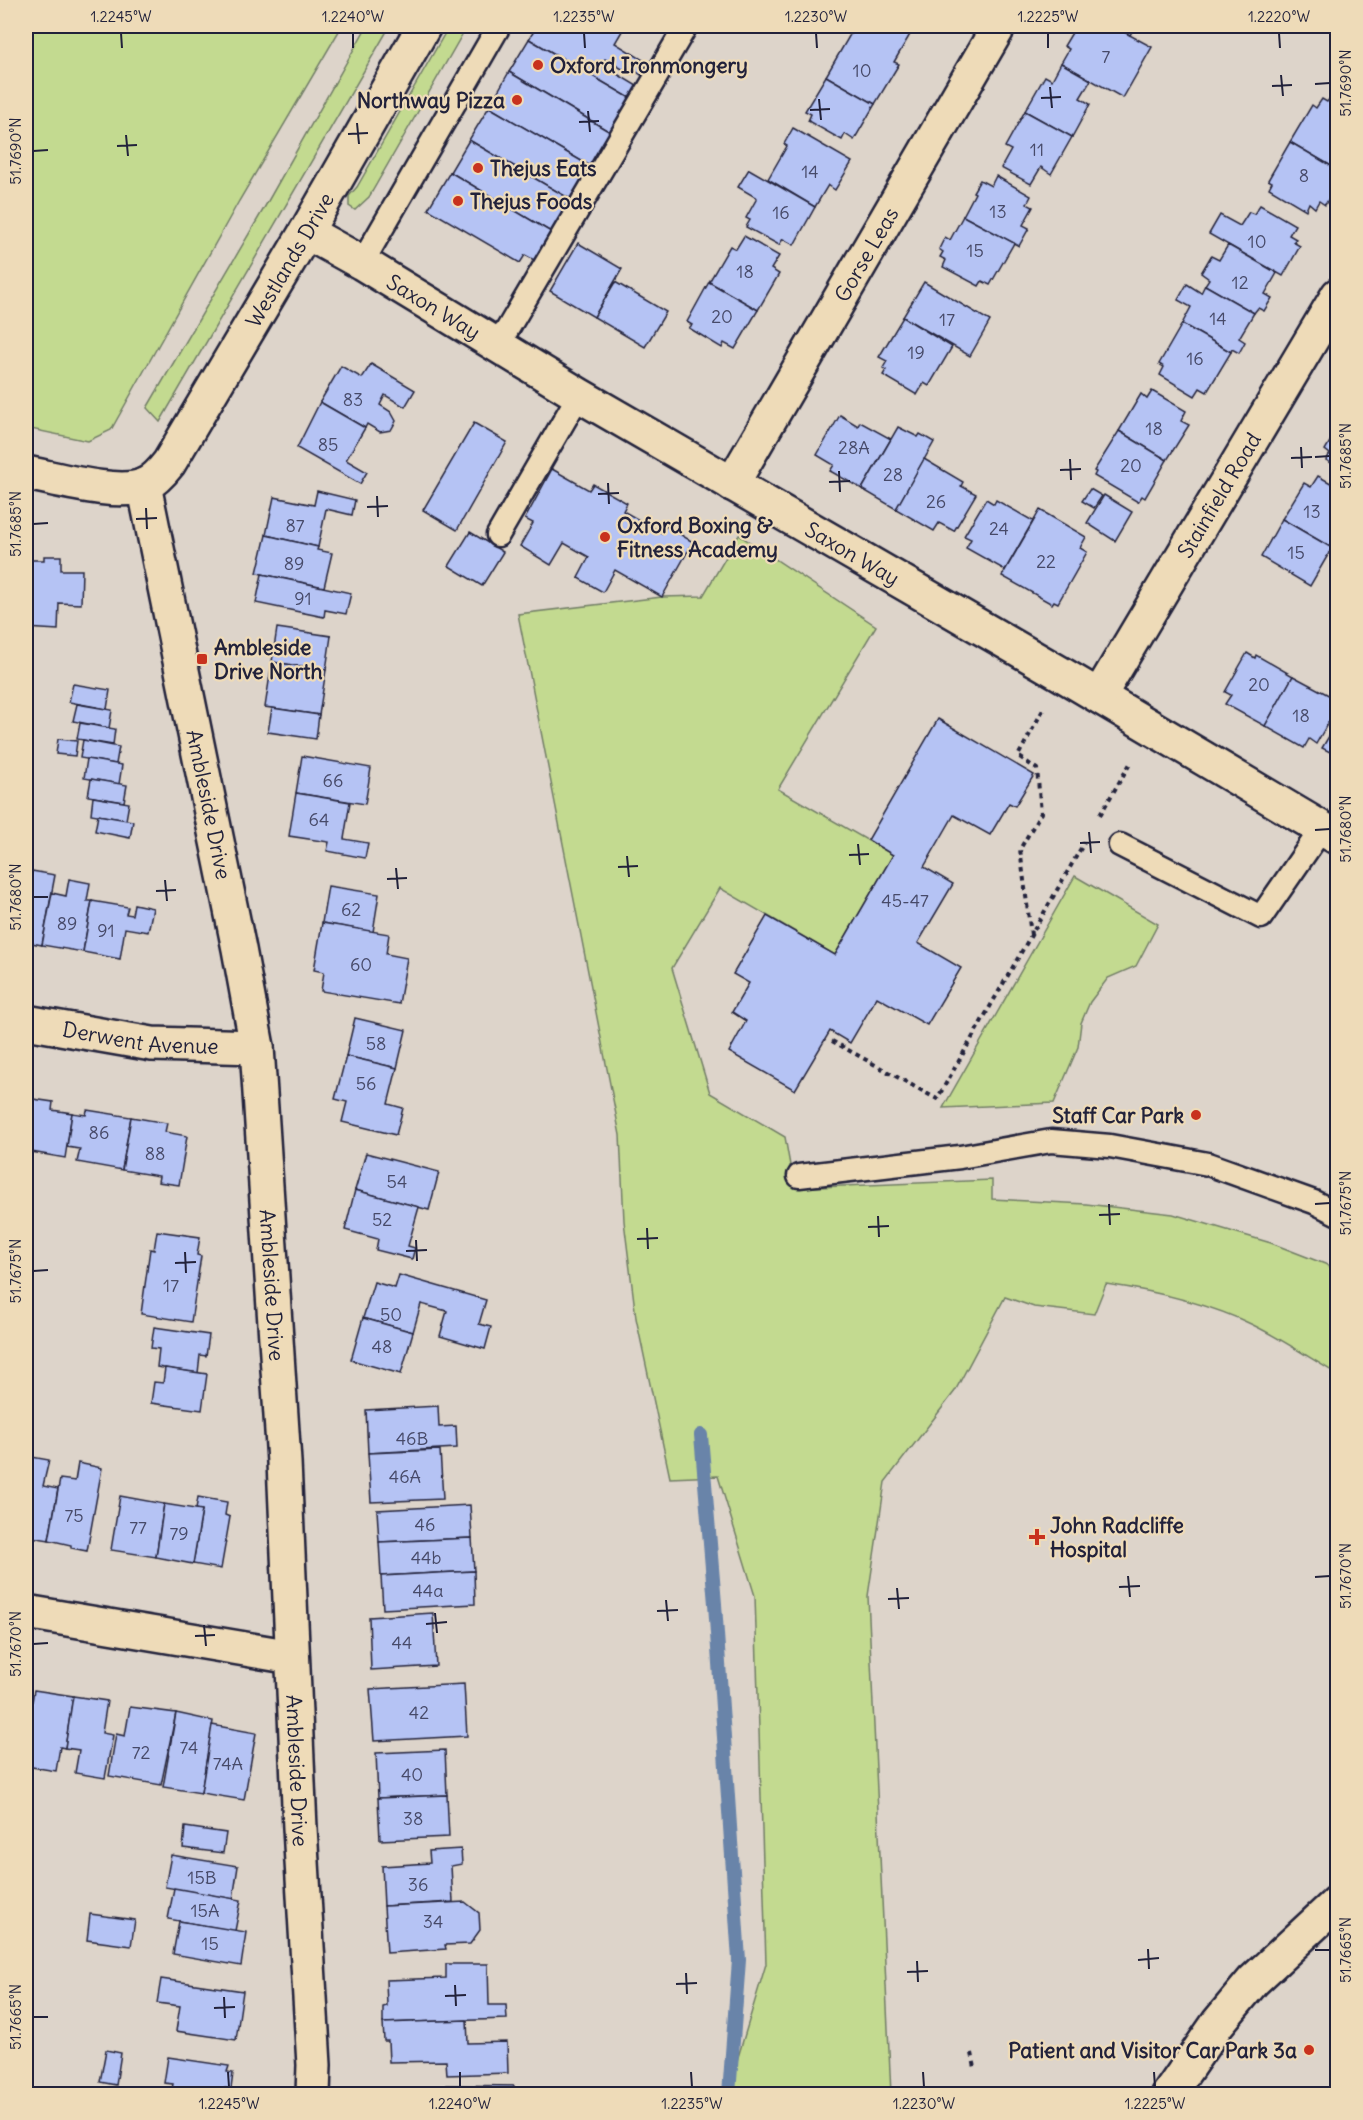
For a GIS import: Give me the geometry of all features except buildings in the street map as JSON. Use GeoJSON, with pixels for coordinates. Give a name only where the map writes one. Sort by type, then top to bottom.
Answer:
{"type":"FeatureCollection","features":[{"type":"Feature","properties":{"kind":"street","name":"Westlands Drive"},"geometry":{"type":"LineString","coordinates":[[144,485],[159,476],[169,463],[306,232],[424,26]]}},
{"type":"Feature","properties":{"kind":"street","name":"Gorse Leas"},"geometry":{"type":"LineString","coordinates":[[732,484],[999,26]]}},
{"type":"Feature","properties":{"kind":"street","name":"Saxon Way"},"geometry":{"type":"LineString","coordinates":[[306,232],[362,263],[497,347],[1099,696],[1330,834]]}},
{"type":"Feature","properties":{"kind":"street","name":"Stainfield Road"},"geometry":{"type":"LineString","coordinates":[[1099,696],[1338,295]]}},
{"type":"Feature","properties":{"kind":"street"},"geometry":{"type":"LineString","coordinates":[[26,473],[115,488],[144,485]]}},
{"type":"Feature","properties":{"kind":"street","name":"Ambleside Drive"},"geometry":{"type":"LineString","coordinates":[[144,485],[257,1047],[282,1439],[300,1828],[314,2066],[313,2094]]}},
{"type":"Feature","properties":{"kind":"street","name":"Derwent Avenue"},"geometry":{"type":"LineString","coordinates":[[26,1022],[152,1044],[257,1047]]}},
{"type":"Feature","properties":{"kind":"street"},"geometry":{"type":"LineString","coordinates":[[26,1611],[292,1657]]}},
{"type":"Feature","properties":{"kind":"street"},"geometry":{"type":"LineString","coordinates":[[1169,2094],[1218,2023],[1254,1981],[1338,1902]]}},
{"type":"Feature","properties":{"kind":"lane"},"geometry":{"type":"LineString","coordinates":[[362,263],[500,26]]}},
{"type":"Feature","properties":{"kind":"lane"},"geometry":{"type":"LineString","coordinates":[[497,347],[686,26]]}},
{"type":"Feature","properties":{"kind":"lane"},"geometry":{"type":"LineString","coordinates":[[498,535],[579,395]]}},
{"type":"Feature","properties":{"kind":"lane"},"geometry":{"type":"LineString","coordinates":[[1120,845],[1261,917],[1330,834]]}},
{"type":"Feature","properties":{"kind":"lane"},"geometry":{"type":"LineString","coordinates":[[798,1176],[960,1157],[1051,1141],[1110,1146],[1208,1164],[1314,1202],[1338,1214]]}},
{"type":"Feature","properties":{"kind":"path"},"geometry":{"type":"LineString","coordinates":[[832,1041],[937,1100],[1031,936],[1020,849],[1041,813],[1037,769],[1018,756],[1063,675]]}},
{"type":"Feature","properties":{"kind":"path"},"geometry":{"type":"LineString","coordinates":[[972,2053],[975,2068]]}},
{"type":"Feature","properties":{"kind":"green space"},"geometry":{"type":"Polygon","coordinates":[[[26,26],[342,26],[239,201],[111,430],[88,441],[26,428],[26,26]]]}},
{"type":"Feature","properties":{"kind":"green space"},"geometry":{"type":"Polygon","coordinates":[[[367,26],[390,26],[160,422],[147,408],[367,26]]]}},
{"type":"Feature","properties":{"kind":"green space"},"geometry":{"type":"Polygon","coordinates":[[[449,26],[467,26],[369,197],[355,210],[349,206],[349,196],[357,187],[449,26]]]}},
{"type":"Feature","properties":{"kind":"green space"},"geometry":{"type":"Polygon","coordinates":[[[739,535],[876,626],[778,789],[893,855],[835,955],[720,888],[672,968],[710,1093],[785,1137],[794,1188],[992,1180],[992,1199],[1086,1204],[1173,1214],[1271,1243],[1325,1264],[1337,1272],[1337,1374],[1285,1342],[1236,1317],[1143,1290],[1106,1284],[1094,1314],[1034,1307],[1005,1297],[955,1391],[885,1482],[868,1596],[891,2094],[727,2094],[766,1964],[755,1596],[718,1476],[670,1478],[636,1318],[624,1221],[620,1135],[518,614],[662,597],[703,596],[739,535]]]}},
{"type":"Feature","properties":{"kind":"green space"},"geometry":{"type":"Polygon","coordinates":[[[1075,876],[1158,924],[1136,966],[1108,978],[1090,1002],[1081,1023],[1078,1047],[1054,1103],[943,1108],[1075,876]]]}},
{"type":"Feature","properties":{"kind":"waterway"},"geometry":{"type":"LineString","coordinates":[[701,1435],[739,1960],[729,2094]]}},
{"type":"Feature","properties":{"kind":"place","name":"Oxford Ironmongery"},"geometry":{"type":"Point","coordinates":[538,65]}},
{"type":"Feature","properties":{"kind":"place","name":"Northway Pizza"},"geometry":{"type":"Point","coordinates":[517,100]}},
{"type":"Feature","properties":{"kind":"place","name":"Thejus Eats"},"geometry":{"type":"Point","coordinates":[478,168]}},
{"type":"Feature","properties":{"kind":"place","name":"Thejus Foods"},"geometry":{"type":"Point","coordinates":[458,201]}},
{"type":"Feature","properties":{"kind":"place","name":"Oxford Boxing & Fitness Academy"},"geometry":{"type":"Point","coordinates":[605,537]}},
{"type":"Feature","properties":{"kind":"place","name":"Ambleside Drive North"},"geometry":{"type":"Point","coordinates":[202,659]}},
{"type":"Feature","properties":{"kind":"place","name":"Staff Car Park"},"geometry":{"type":"Point","coordinates":[1196,1115]}},
{"type":"Feature","properties":{"kind":"place","name":"John Radcliffe Hospital"},"geometry":{"type":"Point","coordinates":[1037,1537]}},
{"type":"Feature","properties":{"kind":"place","name":"Patient and Visitor Car Park 3a"},"geometry":{"type":"Point","coordinates":[1309,2050]}}]}
